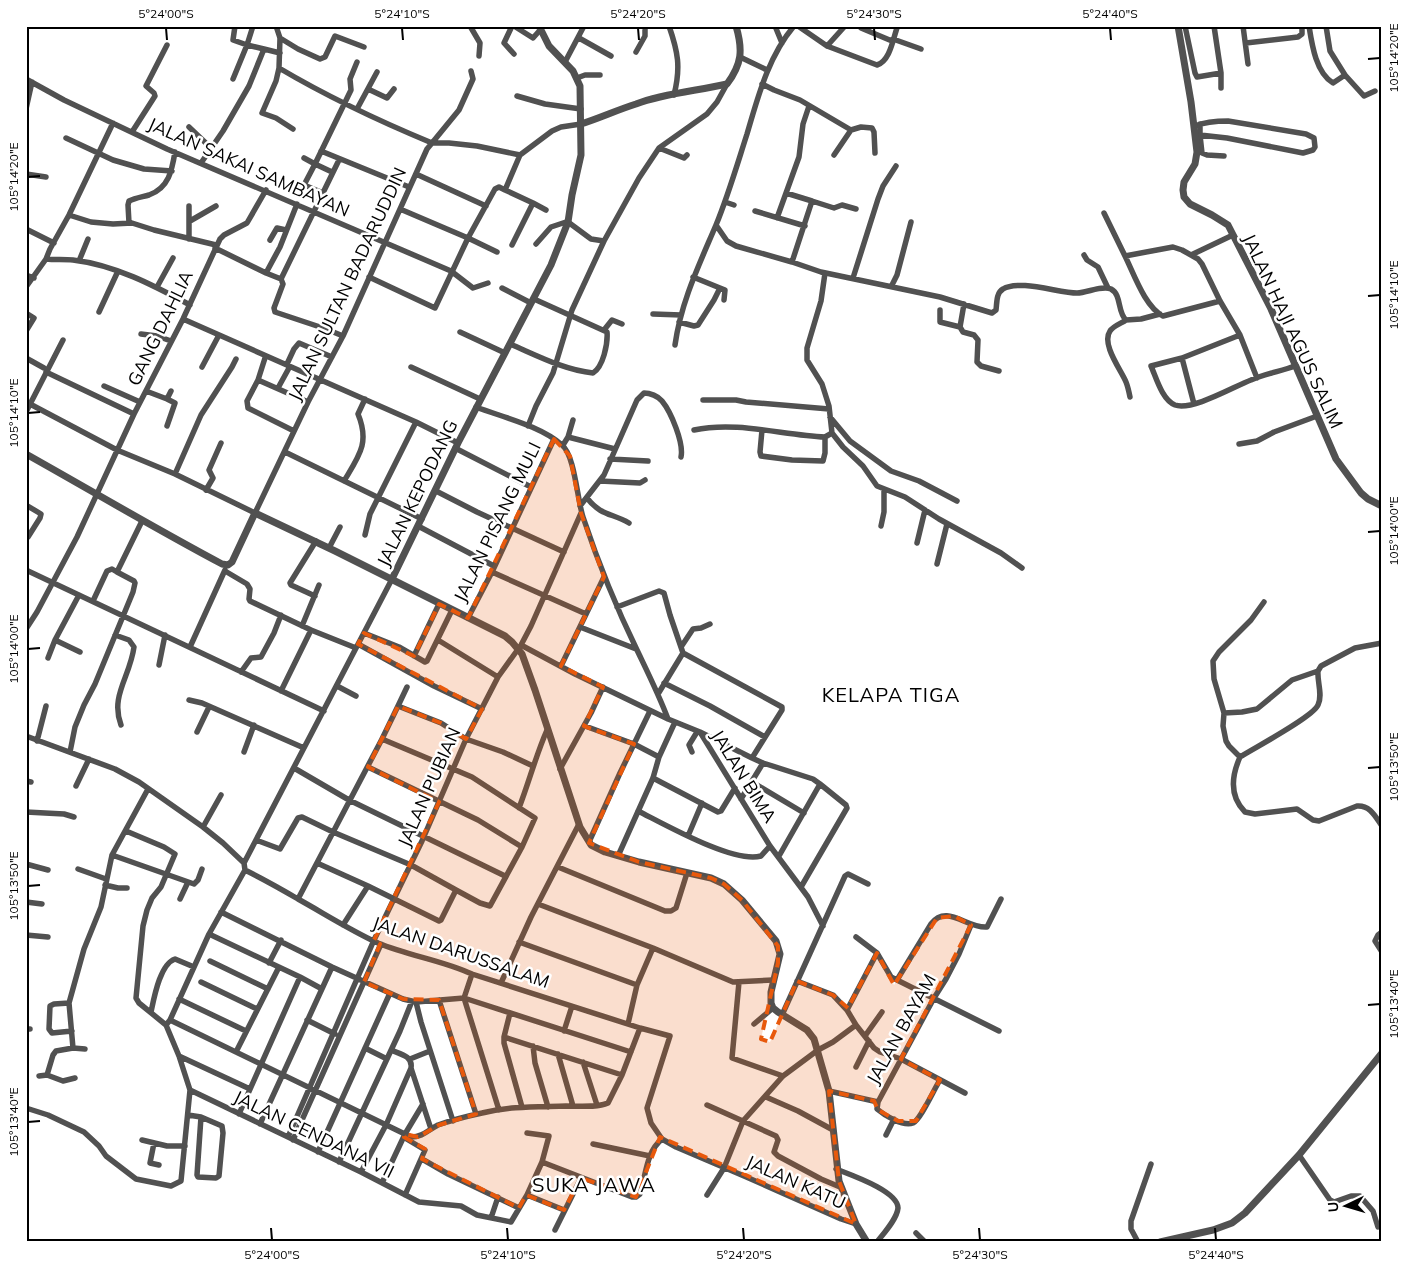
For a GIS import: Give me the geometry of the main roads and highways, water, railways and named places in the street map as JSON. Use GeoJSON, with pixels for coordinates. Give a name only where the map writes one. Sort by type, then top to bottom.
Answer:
{"type":"FeatureCollection","features":[{"type":"Feature","properties":{"kind":"district","name":"KELAPA TIGA"},"geometry":{"type":"Point","coordinates":[891,694]}},
{"type":"Feature","properties":{"kind":"district","name":"SUKA JAWA"},"geometry":{"type":"Point","coordinates":[594,1184]}}]}
